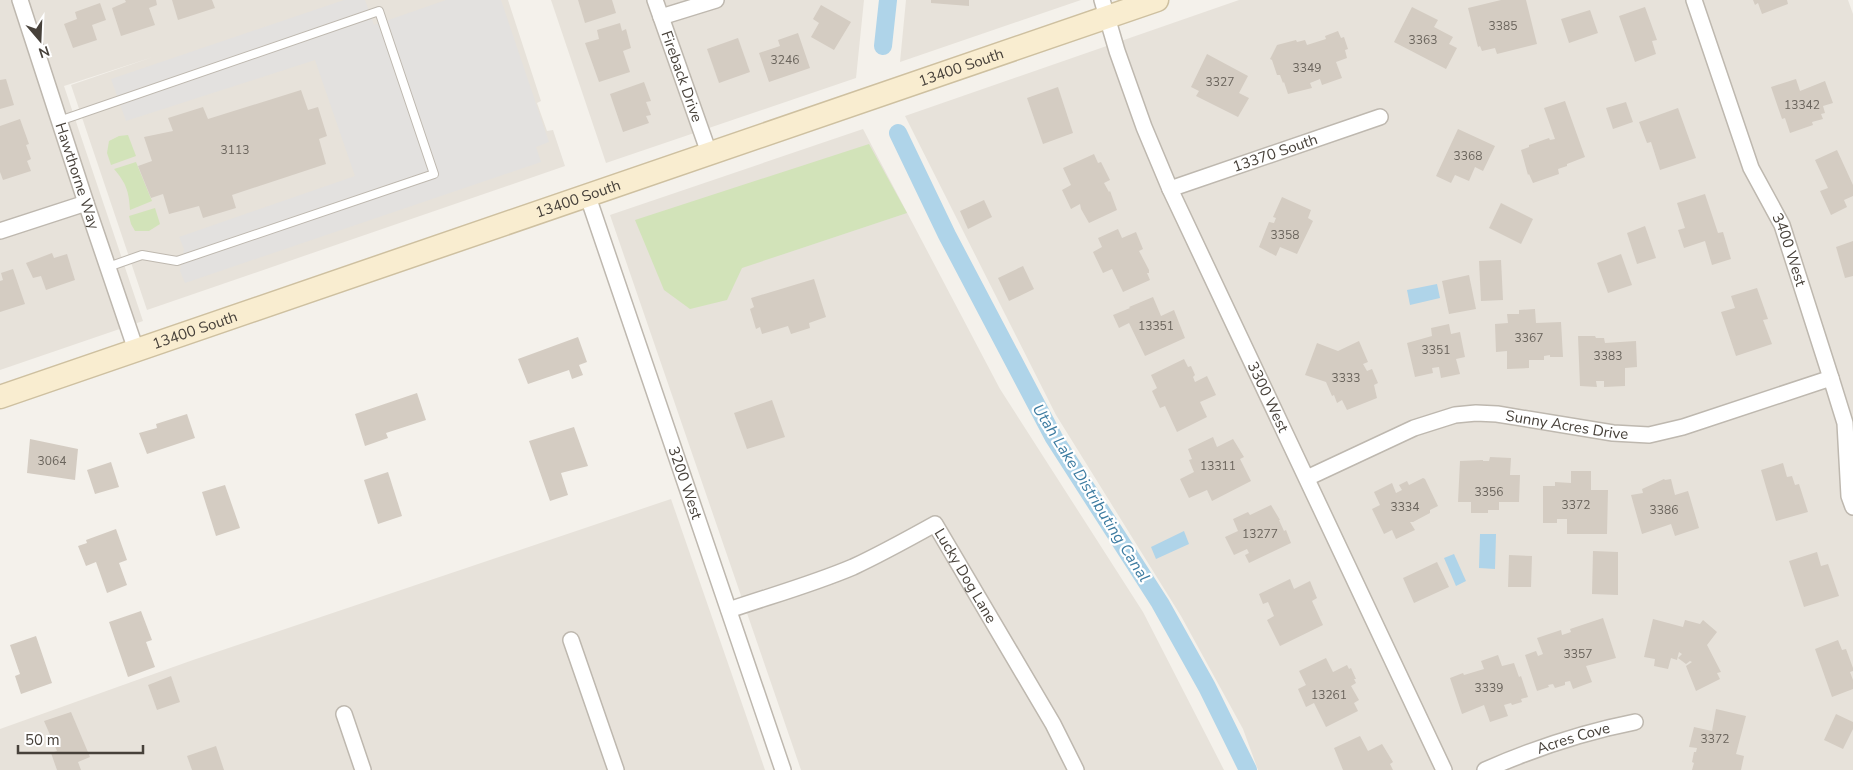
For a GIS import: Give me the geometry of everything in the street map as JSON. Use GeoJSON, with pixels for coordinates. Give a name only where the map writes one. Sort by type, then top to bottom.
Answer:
{"type":"FeatureCollection","features":[{"type":"Feature","properties":{"kind":"main road","name":"13400 South"},"geometry":{"type":"LineString","coordinates":[[0,397],[709,153],[1105,9],[1158,0]]}},
{"type":"Feature","properties":{"kind":"street","name":"Hawthorne Way"},"geometry":{"type":"LineString","coordinates":[[20,0],[136,350]]}},
{"type":"Feature","properties":{"kind":"street","name":"Fireback Drive"},"geometry":{"type":"LineString","coordinates":[[656,0],[709,153]]}},
{"type":"Feature","properties":{"kind":"street"},"geometry":{"type":"LineString","coordinates":[[661,17],[716,0]]}},
{"type":"Feature","properties":{"kind":"street","name":"3400 West"},"geometry":{"type":"LineString","coordinates":[[1694,0],[1751,168],[1782,225],[1832,378],[1845,423],[1849,496],[1853,507]]}},
{"type":"Feature","properties":{"kind":"street","name":"3300 West"},"geometry":{"type":"LineString","coordinates":[[1105,9],[1117,51],[1144,127],[1170,189],[1444,770]]}},
{"type":"Feature","properties":{"kind":"street","name":"13370 South"},"geometry":{"type":"LineString","coordinates":[[1170,189],[1380,117]]}},
{"type":"Feature","properties":{"kind":"street","name":"3200 West"},"geometry":{"type":"LineString","coordinates":[[587,194],[783,770]]}},
{"type":"Feature","properties":{"kind":"street"},"geometry":{"type":"LineString","coordinates":[[0,231],[86,203]]}},
{"type":"Feature","properties":{"kind":"street","name":"Sunny Acres Drive"},"geometry":{"type":"LineString","coordinates":[[1307,478],[1414,428],[1455,415],[1497,414],[1613,433],[1649,434],[1683,427],[1832,378]]}},
{"type":"Feature","properties":{"kind":"street","name":"Lucky Dog Lane"},"geometry":{"type":"LineString","coordinates":[[728,610],[853,567],[935,524],[1053,724],[1076,770]]}},
{"type":"Feature","properties":{"kind":"street"},"geometry":{"type":"LineString","coordinates":[[571,640],[616,770]]}},
{"type":"Feature","properties":{"kind":"street"},"geometry":{"type":"LineString","coordinates":[[344,714],[363,770]]}},
{"type":"Feature","properties":{"kind":"street","name":"Acres Cove"},"geometry":{"type":"LineString","coordinates":[[1485,770],[1502,762],[1600,729],[1635,722]]}},
{"type":"Feature","properties":{"kind":"lane"},"geometry":{"type":"LineString","coordinates":[[59,121],[378,11],[434,174],[177,261],[142,255],[108,267]]}},
{"type":"Feature","properties":{"kind":"shaded area"},"geometry":{"type":"Polygon","coordinates":[[[0,0],[508,0],[541,101],[537,103],[547,131],[553,130],[565,166],[147,310],[71,85],[153,57],[64,86],[143,321],[0,370],[0,0]]]}},
{"type":"Feature","properties":{"kind":"shaded area"},"geometry":{"type":"Polygon","coordinates":[[[344,0],[365,0],[374,25],[446,0],[501,0],[549,142],[536,147],[541,162],[185,283],[180,271],[184,249],[179,237],[355,176],[315,60],[126,121],[111,79],[344,0]]]}},
{"type":"Feature","properties":{"kind":"shaded area"},"geometry":{"type":"Polygon","coordinates":[[[551,0],[864,0],[856,78],[606,163],[551,0]]]}},
{"type":"Feature","properties":{"kind":"shaded area"},"geometry":{"type":"Polygon","coordinates":[[[906,0],[1081,0],[900,62],[906,0]]]}},
{"type":"Feature","properties":{"kind":"shaded area"},"geometry":{"type":"Polygon","coordinates":[[[1239,0],[1848,0],[1853,14],[1853,770],[1258,770],[1243,729],[1181,616],[1056,415],[905,116],[1239,0]]]}},
{"type":"Feature","properties":{"kind":"shaded area"},"geometry":{"type":"Polygon","coordinates":[[[863,129],[1000,389],[1143,612],[1224,770],[801,770],[610,215],[863,129]]]}},
{"type":"Feature","properties":{"kind":"shaded area"},"geometry":{"type":"Polygon","coordinates":[[[671,499],[765,770],[0,770],[0,729],[193,660],[671,499]]]}},
{"type":"Feature","properties":{"kind":"green space"},"geometry":{"type":"Polygon","coordinates":[[[128,135],[136,156],[111,165],[107,153],[109,141],[119,136],[128,135]]]}},
{"type":"Feature","properties":{"kind":"green space"},"geometry":{"type":"Polygon","coordinates":[[[869,144],[907,213],[742,268],[727,300],[690,309],[664,290],[635,220],[869,144]]]}},
{"type":"Feature","properties":{"kind":"green space"},"geometry":{"type":"Polygon","coordinates":[[[136,162],[152,201],[130,210],[126,188],[114,169],[136,162]]]}},
{"type":"Feature","properties":{"kind":"green space"},"geometry":{"type":"Polygon","coordinates":[[[155,208],[160,224],[149,231],[135,231],[129,216],[155,208]]]}},
{"type":"Feature","properties":{"kind":"water"},"geometry":{"type":"Polygon","coordinates":[[[1437,284],[1440,298],[1410,305],[1407,290],[1437,284]]]}},
{"type":"Feature","properties":{"kind":"water"},"geometry":{"type":"Polygon","coordinates":[[[1184,531],[1189,544],[1156,559],[1151,547],[1184,531]]]}},
{"type":"Feature","properties":{"kind":"water"},"geometry":{"type":"Polygon","coordinates":[[[1480,534],[1496,534],[1495,569],[1479,568],[1480,534]]]}},
{"type":"Feature","properties":{"kind":"water"},"geometry":{"type":"Polygon","coordinates":[[[1454,554],[1466,581],[1456,586],[1444,558],[1454,554]]]}},
{"type":"Feature","properties":{"kind":"building"},"geometry":{"type":"Polygon","coordinates":[[[125,0],[156,0],[157,5],[149,8],[155,25],[121,36],[112,8],[126,2],[125,0]]]}},
{"type":"Feature","properties":{"kind":"building"},"geometry":{"type":"Polygon","coordinates":[[[172,0],[212,0],[215,8],[178,20],[172,0]]]}},
{"type":"Feature","properties":{"kind":"building"},"geometry":{"type":"Polygon","coordinates":[[[578,0],[612,0],[616,13],[585,23],[578,0]]]}},
{"type":"Feature","properties":{"kind":"building"},"geometry":{"type":"Polygon","coordinates":[[[931,0],[969,0],[969,6],[931,3],[931,0]]]}},
{"type":"Feature","properties":{"kind":"building"},"geometry":{"type":"Polygon","coordinates":[[[1501,0],[1526,0],[1537,44],[1497,54],[1495,48],[1482,51],[1480,46],[1478,47],[1468,8],[1501,0]]]}},
{"type":"Feature","properties":{"kind":"building"},"geometry":{"type":"Polygon","coordinates":[[[1753,0],[1787,0],[1788,4],[1762,14],[1758,3],[1755,5],[1753,0]]]}},
{"type":"Feature","properties":{"kind":"building"},"geometry":{"type":"Polygon","coordinates":[[[100,3],[106,20],[92,25],[97,40],[73,48],[64,24],[77,19],[75,12],[100,3]]]}},
{"type":"Feature","properties":{"kind":"building"},"geometry":{"type":"Polygon","coordinates":[[[821,5],[851,22],[834,50],[811,37],[819,23],[813,19],[821,5]]]}},
{"type":"Feature","properties":{"kind":"building"},"geometry":{"type":"Polygon","coordinates":[[[1412,7],[1438,20],[1434,27],[1453,37],[1449,44],[1457,48],[1446,69],[1394,42],[1412,7]]]}},
{"type":"Feature","properties":{"kind":"building"},"geometry":{"type":"Polygon","coordinates":[[[1645,7],[1657,40],[1652,41],[1656,54],[1635,62],[1619,16],[1645,7]]]}},
{"type":"Feature","properties":{"kind":"building"},"geometry":{"type":"Polygon","coordinates":[[[1590,10],[1598,33],[1569,43],[1561,19],[1590,10]]]}},
{"type":"Feature","properties":{"kind":"building"},"geometry":{"type":"Polygon","coordinates":[[[620,23],[622,31],[626,29],[631,48],[623,51],[630,72],[599,82],[585,43],[599,39],[597,30],[620,23]]]}},
{"type":"Feature","properties":{"kind":"building"},"geometry":{"type":"Polygon","coordinates":[[[1338,31],[1341,38],[1344,37],[1348,49],[1345,50],[1347,58],[1336,62],[1342,78],[1322,85],[1320,79],[1310,83],[1312,88],[1288,94],[1284,82],[1280,75],[1277,75],[1270,59],[1277,45],[1296,40],[1297,42],[1305,40],[1307,45],[1326,39],[1325,36],[1338,31]]]}},
{"type":"Feature","properties":{"kind":"building"},"geometry":{"type":"Polygon","coordinates":[[[798,33],[810,68],[769,82],[759,53],[780,46],[778,40],[798,33]]]}},
{"type":"Feature","properties":{"kind":"building"},"geometry":{"type":"Polygon","coordinates":[[[738,38],[750,72],[719,83],[707,49],[738,38]]]}},
{"type":"Feature","properties":{"kind":"building"},"geometry":{"type":"Polygon","coordinates":[[[1207,54],[1248,76],[1239,93],[1249,98],[1238,117],[1196,96],[1199,91],[1191,87],[1207,54]]]}},
{"type":"Feature","properties":{"kind":"building"},"geometry":{"type":"Polygon","coordinates":[[[6,79],[14,105],[0,109],[0,80],[6,79]]]}},
{"type":"Feature","properties":{"kind":"building"},"geometry":{"type":"Polygon","coordinates":[[[1796,79],[1800,91],[1825,81],[1833,103],[1823,106],[1825,113],[1821,114],[1823,119],[1812,122],[1813,125],[1790,133],[1785,118],[1782,119],[1771,87],[1796,79]]]}},
{"type":"Feature","properties":{"kind":"building"},"geometry":{"type":"Polygon","coordinates":[[[644,82],[651,101],[646,102],[651,115],[646,116],[649,123],[623,132],[610,94],[644,82]]]}},
{"type":"Feature","properties":{"kind":"building"},"geometry":{"type":"Polygon","coordinates":[[[1058,87],[1073,133],[1043,144],[1027,98],[1058,87]]]}},
{"type":"Feature","properties":{"kind":"building"},"geometry":{"type":"Polygon","coordinates":[[[301,90],[308,110],[318,107],[327,136],[319,139],[326,164],[232,195],[236,208],[203,218],[199,206],[169,214],[163,194],[151,198],[138,166],[152,161],[144,137],[173,131],[168,118],[203,107],[208,119],[301,90]]]}},
{"type":"Feature","properties":{"kind":"building"},"geometry":{"type":"Polygon","coordinates":[[[1565,101],[1585,157],[1558,169],[1559,174],[1533,183],[1528,175],[1521,150],[1549,138],[1550,140],[1555,139],[1544,108],[1565,101]]]}},
{"type":"Feature","properties":{"kind":"building"},"geometry":{"type":"Polygon","coordinates":[[[1626,102],[1633,122],[1613,129],[1606,108],[1626,102]]]}},
{"type":"Feature","properties":{"kind":"building"},"geometry":{"type":"Polygon","coordinates":[[[1678,108],[1696,158],[1660,170],[1651,142],[1647,143],[1639,122],[1678,108]]]}},
{"type":"Feature","properties":{"kind":"building"},"geometry":{"type":"Polygon","coordinates":[[[20,119],[29,144],[26,145],[31,159],[27,161],[31,171],[3,180],[0,172],[0,126],[20,119]]]}},
{"type":"Feature","properties":{"kind":"building"},"geometry":{"type":"Polygon","coordinates":[[[1458,129],[1495,146],[1483,171],[1475,167],[1469,181],[1455,175],[1451,183],[1436,176],[1458,129]]]}},
{"type":"Feature","properties":{"kind":"building"},"geometry":{"type":"Polygon","coordinates":[[[1837,150],[1853,185],[1853,196],[1844,200],[1847,207],[1831,215],[1820,191],[1828,188],[1815,160],[1837,150]]]}},
{"type":"Feature","properties":{"kind":"building"},"geometry":{"type":"Polygon","coordinates":[[[1094,154],[1098,163],[1101,162],[1110,180],[1104,183],[1110,191],[1117,210],[1089,223],[1080,204],[1071,209],[1062,190],[1071,185],[1063,168],[1094,154]]]}},
{"type":"Feature","properties":{"kind":"building"},"geometry":{"type":"Polygon","coordinates":[[[1705,194],[1718,233],[1723,232],[1731,259],[1712,265],[1705,241],[1684,248],[1678,230],[1685,228],[1677,203],[1705,194]]]}},
{"type":"Feature","properties":{"kind":"building"},"geometry":{"type":"Polygon","coordinates":[[[1282,197],[1311,210],[1308,218],[1313,221],[1297,254],[1280,247],[1276,256],[1259,247],[1269,222],[1274,223],[1276,218],[1273,217],[1282,197]]]}},
{"type":"Feature","properties":{"kind":"building"},"geometry":{"type":"Polygon","coordinates":[[[984,200],[992,217],[968,229],[960,211],[984,200]]]}},
{"type":"Feature","properties":{"kind":"building"},"geometry":{"type":"Polygon","coordinates":[[[1501,203],[1533,219],[1521,244],[1489,228],[1501,203]]]}},
{"type":"Feature","properties":{"kind":"building"},"geometry":{"type":"Polygon","coordinates":[[[1645,226],[1656,258],[1637,264],[1627,233],[1645,226]]]}},
{"type":"Feature","properties":{"kind":"building"},"geometry":{"type":"Polygon","coordinates":[[[1118,229],[1122,238],[1136,232],[1143,249],[1139,251],[1149,270],[1149,273],[1147,273],[1150,280],[1123,292],[1112,269],[1103,273],[1093,252],[1102,247],[1098,238],[1118,229]]]}},
{"type":"Feature","properties":{"kind":"building"},"geometry":{"type":"Polygon","coordinates":[[[1853,241],[1853,276],[1845,278],[1836,247],[1853,241]]]}},
{"type":"Feature","properties":{"kind":"building"},"geometry":{"type":"Polygon","coordinates":[[[52,253],[54,258],[67,254],[75,280],[46,290],[41,276],[33,278],[26,263],[52,253]]]}},
{"type":"Feature","properties":{"kind":"building"},"geometry":{"type":"Polygon","coordinates":[[[1621,254],[1632,285],[1608,293],[1597,263],[1621,254]]]}},
{"type":"Feature","properties":{"kind":"building"},"geometry":{"type":"Polygon","coordinates":[[[1501,260],[1503,300],[1481,301],[1479,261],[1501,260]]]}},
{"type":"Feature","properties":{"kind":"building"},"geometry":{"type":"Polygon","coordinates":[[[1023,266],[1034,289],[1009,301],[998,278],[1023,266]]]}},
{"type":"Feature","properties":{"kind":"building"},"geometry":{"type":"Polygon","coordinates":[[[13,269],[25,304],[0,312],[0,281],[3,280],[1,273],[13,269]]]}},
{"type":"Feature","properties":{"kind":"building"},"geometry":{"type":"Polygon","coordinates":[[[1469,275],[1476,309],[1449,314],[1442,281],[1469,275]]]}},
{"type":"Feature","properties":{"kind":"building"},"geometry":{"type":"Polygon","coordinates":[[[814,279],[826,317],[809,323],[810,328],[791,334],[788,326],[762,334],[760,327],[756,329],[750,309],[754,307],[751,298],[814,279]]]}},
{"type":"Feature","properties":{"kind":"building"},"geometry":{"type":"Polygon","coordinates":[[[1757,288],[1768,319],[1763,320],[1772,344],[1736,356],[1721,312],[1735,308],[1731,296],[1757,288]]]}},
{"type":"Feature","properties":{"kind":"building"},"geometry":{"type":"Polygon","coordinates":[[[1153,297],[1161,316],[1174,310],[1185,338],[1145,356],[1129,323],[1119,328],[1113,315],[1153,297]]]}},
{"type":"Feature","properties":{"kind":"building"},"geometry":{"type":"Polygon","coordinates":[[[1535,309],[1536,323],[1561,322],[1563,357],[1544,356],[1544,360],[1529,360],[1529,368],[1507,369],[1507,351],[1496,352],[1495,324],[1508,323],[1507,314],[1519,314],[1519,310],[1535,309]]]}},
{"type":"Feature","properties":{"kind":"building"},"geometry":{"type":"Polygon","coordinates":[[[1449,324],[1451,334],[1460,332],[1465,357],[1456,359],[1460,374],[1441,378],[1439,367],[1432,368],[1433,373],[1415,377],[1407,343],[1432,336],[1431,328],[1449,324]]]}},
{"type":"Feature","properties":{"kind":"building"},"geometry":{"type":"Polygon","coordinates":[[[1578,336],[1604,338],[1605,343],[1636,341],[1637,367],[1625,368],[1625,386],[1604,387],[1604,381],[1596,381],[1597,387],[1580,386],[1578,336]]]}},
{"type":"Feature","properties":{"kind":"building"},"geometry":{"type":"Polygon","coordinates":[[[578,337],[587,362],[579,365],[583,375],[572,379],[569,370],[528,384],[518,359],[578,337]]]}},
{"type":"Feature","properties":{"kind":"building"},"geometry":{"type":"Polygon","coordinates":[[[1359,341],[1368,362],[1363,364],[1367,371],[1372,369],[1378,383],[1374,385],[1377,398],[1347,410],[1342,400],[1337,403],[1326,382],[1305,375],[1317,343],[1338,351],[1359,341]]]}},
{"type":"Feature","properties":{"kind":"building"},"geometry":{"type":"Polygon","coordinates":[[[1184,359],[1188,367],[1191,366],[1195,375],[1193,377],[1195,382],[1207,376],[1216,395],[1200,402],[1207,417],[1177,432],[1165,406],[1160,408],[1152,391],[1157,388],[1151,375],[1184,359]]]}},
{"type":"Feature","properties":{"kind":"building"},"geometry":{"type":"Polygon","coordinates":[[[417,393],[426,420],[386,433],[388,438],[365,446],[355,414],[417,393]]]}},
{"type":"Feature","properties":{"kind":"building"},"geometry":{"type":"Polygon","coordinates":[[[772,400],[785,437],[747,449],[734,413],[772,400]]]}},
{"type":"Feature","properties":{"kind":"building"},"geometry":{"type":"Polygon","coordinates":[[[187,414],[195,438],[147,454],[139,433],[157,428],[156,424],[187,414]]]}},
{"type":"Feature","properties":{"kind":"building"},"geometry":{"type":"Polygon","coordinates":[[[574,427],[588,466],[561,473],[568,495],[550,501],[529,441],[574,427]]]}},
{"type":"Feature","properties":{"kind":"building"},"geometry":{"type":"Polygon","coordinates":[[[1213,437],[1217,447],[1233,439],[1244,457],[1240,459],[1251,481],[1212,501],[1207,490],[1189,498],[1180,479],[1194,472],[1189,460],[1192,459],[1188,449],[1213,437]]]}},
{"type":"Feature","properties":{"kind":"building"},"geometry":{"type":"Polygon","coordinates":[[[30,439],[78,449],[75,480],[27,473],[30,439]]]}},
{"type":"Feature","properties":{"kind":"building"},"geometry":{"type":"Polygon","coordinates":[[[1490,457],[1511,458],[1510,475],[1520,475],[1519,502],[1499,502],[1499,510],[1488,510],[1488,513],[1471,513],[1471,502],[1458,502],[1460,461],[1489,461],[1490,457]]]}},
{"type":"Feature","properties":{"kind":"building"},"geometry":{"type":"Polygon","coordinates":[[[111,462],[119,487],[95,494],[87,470],[111,462]]]}},
{"type":"Feature","properties":{"kind":"building"},"geometry":{"type":"Polygon","coordinates":[[[1783,463],[1787,477],[1792,476],[1795,485],[1799,484],[1808,512],[1776,521],[1761,470],[1783,463]]]}},
{"type":"Feature","properties":{"kind":"building"},"geometry":{"type":"Polygon","coordinates":[[[1571,471],[1591,471],[1591,490],[1608,490],[1607,534],[1567,534],[1567,519],[1557,519],[1557,523],[1543,523],[1543,486],[1555,486],[1555,482],[1571,483],[1571,471]]]}},
{"type":"Feature","properties":{"kind":"building"},"geometry":{"type":"Polygon","coordinates":[[[388,472],[402,516],[378,524],[364,480],[388,472]]]}},
{"type":"Feature","properties":{"kind":"building"},"geometry":{"type":"Polygon","coordinates":[[[1423,478],[1438,506],[1430,510],[1430,513],[1410,522],[1415,530],[1396,539],[1392,530],[1384,534],[1372,509],[1380,505],[1374,492],[1392,483],[1396,493],[1402,490],[1399,485],[1407,481],[1409,485],[1423,478]]]}},
{"type":"Feature","properties":{"kind":"building"},"geometry":{"type":"Polygon","coordinates":[[[1664,479],[1671,479],[1675,495],[1688,491],[1699,528],[1675,536],[1671,524],[1642,534],[1631,495],[1643,493],[1642,489],[1664,479]]]}},
{"type":"Feature","properties":{"kind":"building"},"geometry":{"type":"Polygon","coordinates":[[[225,485],[240,528],[216,536],[202,492],[225,485]]]}},
{"type":"Feature","properties":{"kind":"building"},"geometry":{"type":"Polygon","coordinates":[[[1271,505],[1284,531],[1286,530],[1291,543],[1249,563],[1245,555],[1249,553],[1247,549],[1234,555],[1225,537],[1238,531],[1233,519],[1248,512],[1250,515],[1271,505]]]}},
{"type":"Feature","properties":{"kind":"building"},"geometry":{"type":"Polygon","coordinates":[[[116,529],[127,560],[119,563],[127,585],[107,593],[96,562],[86,566],[78,546],[87,543],[86,540],[116,529]]]}},
{"type":"Feature","properties":{"kind":"building"},"geometry":{"type":"Polygon","coordinates":[[[1593,551],[1618,552],[1618,595],[1592,594],[1593,551]]]}},
{"type":"Feature","properties":{"kind":"building"},"geometry":{"type":"Polygon","coordinates":[[[1817,552],[1821,566],[1828,564],[1839,596],[1804,607],[1789,561],[1817,552]]]}},
{"type":"Feature","properties":{"kind":"building"},"geometry":{"type":"Polygon","coordinates":[[[1509,555],[1532,556],[1531,587],[1508,587],[1509,555]]]}},
{"type":"Feature","properties":{"kind":"building"},"geometry":{"type":"Polygon","coordinates":[[[1437,562],[1449,587],[1414,603],[1403,578],[1437,562]]]}},
{"type":"Feature","properties":{"kind":"building"},"geometry":{"type":"Polygon","coordinates":[[[1290,579],[1294,589],[1310,581],[1317,598],[1312,601],[1323,625],[1280,646],[1267,620],[1274,616],[1268,602],[1263,604],[1259,594],[1290,579]]]}},
{"type":"Feature","properties":{"kind":"building"},"geometry":{"type":"Polygon","coordinates":[[[141,611],[152,640],[146,642],[155,667],[128,677],[109,622],[141,611]]]}},
{"type":"Feature","properties":{"kind":"building"},"geometry":{"type":"Polygon","coordinates":[[[1603,618],[1616,658],[1586,666],[1592,682],[1573,689],[1570,681],[1565,682],[1565,685],[1555,688],[1553,684],[1548,685],[1549,687],[1537,691],[1525,655],[1536,651],[1538,656],[1543,654],[1537,638],[1561,630],[1562,635],[1571,632],[1570,629],[1603,618]]]}},
{"type":"Feature","properties":{"kind":"building"},"geometry":{"type":"Polygon","coordinates":[[[1653,619],[1683,627],[1685,620],[1700,624],[1703,620],[1717,632],[1707,645],[1721,672],[1717,673],[1720,679],[1696,691],[1686,666],[1692,662],[1690,661],[1686,664],[1678,658],[1682,654],[1679,652],[1677,660],[1671,658],[1668,669],[1654,666],[1655,659],[1644,657],[1653,619]]]}},
{"type":"Feature","properties":{"kind":"building"},"geometry":{"type":"Polygon","coordinates":[[[36,636],[52,683],[21,694],[15,676],[20,674],[10,645],[36,636]]]}},
{"type":"Feature","properties":{"kind":"building"},"geometry":{"type":"Polygon","coordinates":[[[1838,640],[1842,650],[1846,649],[1853,668],[1853,671],[1850,672],[1853,680],[1853,689],[1832,697],[1815,649],[1838,640]]]}},
{"type":"Feature","properties":{"kind":"building"},"geometry":{"type":"Polygon","coordinates":[[[1498,655],[1502,666],[1514,663],[1519,677],[1521,676],[1528,697],[1521,699],[1522,702],[1504,705],[1508,716],[1490,722],[1484,705],[1462,714],[1450,678],[1463,673],[1464,675],[1484,669],[1481,661],[1498,655]]]}},
{"type":"Feature","properties":{"kind":"building"},"geometry":{"type":"Polygon","coordinates":[[[1326,658],[1333,672],[1347,665],[1349,669],[1351,668],[1356,683],[1351,686],[1359,700],[1354,703],[1358,711],[1326,727],[1314,703],[1306,707],[1298,689],[1306,685],[1299,671],[1326,658]]]}},
{"type":"Feature","properties":{"kind":"building"},"geometry":{"type":"Polygon","coordinates":[[[171,676],[180,702],[157,710],[148,685],[171,676]]]}},
{"type":"Feature","properties":{"kind":"building"},"geometry":{"type":"Polygon","coordinates":[[[1716,709],[1746,716],[1736,754],[1744,756],[1741,770],[1692,770],[1694,752],[1696,752],[1697,748],[1689,747],[1694,727],[1712,731],[1716,709]]]}},
{"type":"Feature","properties":{"kind":"building"},"geometry":{"type":"Polygon","coordinates":[[[71,712],[90,757],[78,762],[81,770],[57,770],[51,753],[57,751],[44,721],[71,712]]]}},
{"type":"Feature","properties":{"kind":"building"},"geometry":{"type":"Polygon","coordinates":[[[1836,714],[1853,722],[1853,729],[1843,749],[1824,740],[1836,714]]]}},
{"type":"Feature","properties":{"kind":"building"},"geometry":{"type":"Polygon","coordinates":[[[1360,736],[1368,751],[1382,744],[1393,762],[1390,764],[1393,770],[1343,770],[1334,748],[1360,736]]]}},
{"type":"Feature","properties":{"kind":"building"},"geometry":{"type":"Polygon","coordinates":[[[216,746],[224,770],[192,770],[187,756],[216,746]]]}},
{"type":"Feature","properties":{"kind":"waterway","name":"Utah Lake Distributing Canal"},"geometry":{"type":"LineString","coordinates":[[883,46],[888,0]]}},
{"type":"Feature","properties":{"kind":"waterway","name":"Utah Lake Distributing Canal"},"geometry":{"type":"LineString","coordinates":[[898,133],[947,235],[1054,438],[1160,603],[1207,687],[1248,770]]}}]}
